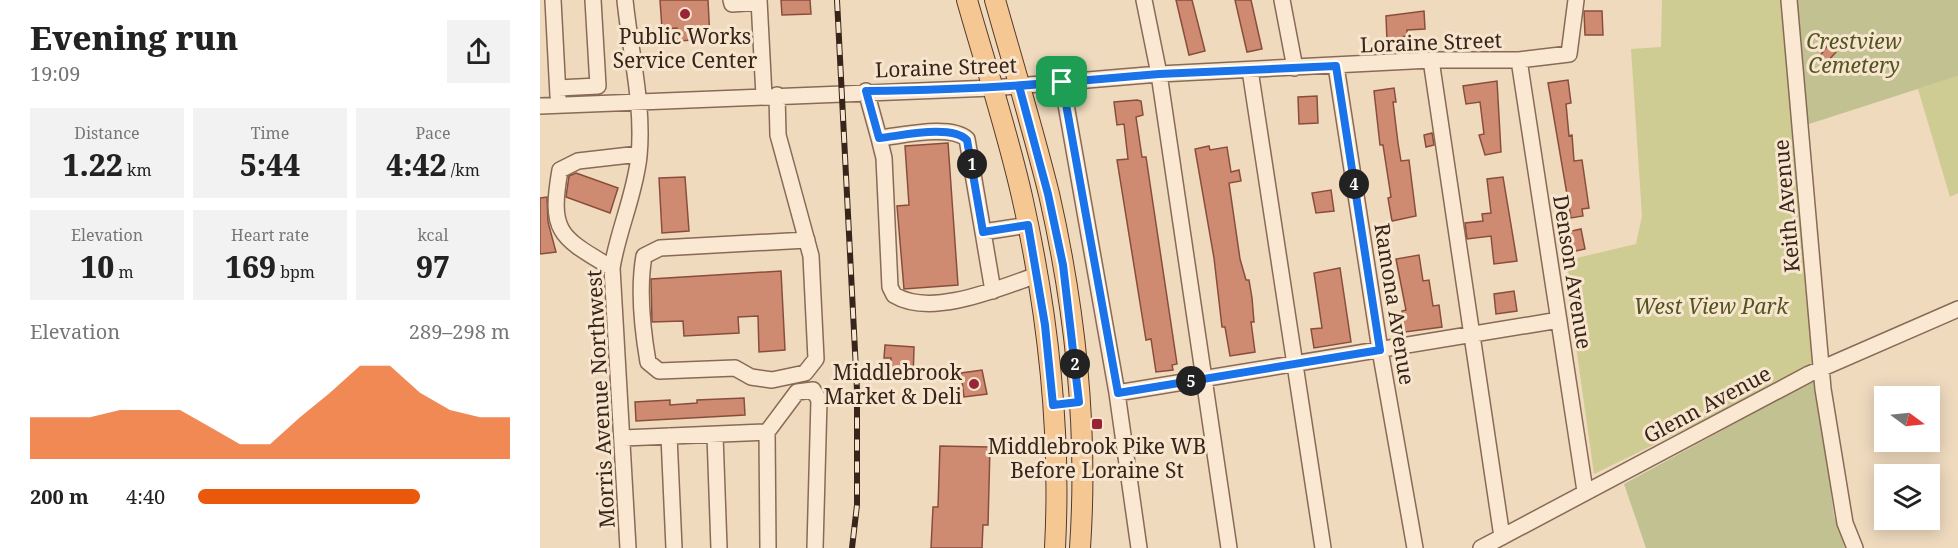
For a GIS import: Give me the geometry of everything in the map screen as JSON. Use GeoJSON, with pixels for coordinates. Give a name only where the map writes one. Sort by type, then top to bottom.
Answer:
{"type":"FeatureCollection","features":[{"type":"Feature","properties":{"kind":"main road"},"geometry":{"type":"LineString","coordinates":[[967,0],[1028,225],[1037,275],[1053,405],[1055,548]]}},
{"type":"Feature","properties":{"kind":"main road"},"geometry":{"type":"LineString","coordinates":[[995,0],[1048,194],[1063,265],[1079,402],[1083,507],[1080,548]]}},
{"type":"Feature","properties":{"kind":"main road"},"geometry":{"type":"LineString","coordinates":[[1053,405],[1079,402]]}},
{"type":"Feature","properties":{"kind":"street"},"geometry":{"type":"LineString","coordinates":[[553,0],[559,105]]}},
{"type":"Feature","properties":{"kind":"street"},"geometry":{"type":"LineString","coordinates":[[558,88],[598,86],[593,0]]}},
{"type":"Feature","properties":{"kind":"street","name":"Morris Avenue Northwest"},"geometry":{"type":"LineString","coordinates":[[625,0],[637,102],[639,154],[633,194],[616,244],[612,268],[628,548]]}},
{"type":"Feature","properties":{"kind":"street"},"geometry":{"type":"LineString","coordinates":[[731,0],[732,4],[759,1],[770,96],[778,135],[807,240],[811,256],[816,359],[805,373],[772,380],[751,377],[735,368],[659,371],[648,362],[642,294],[644,256],[660,248],[807,240]]}},
{"type":"Feature","properties":{"kind":"street"},"geometry":{"type":"LineString","coordinates":[[1144,0],[1159,74],[1202,379],[1229,548]]}},
{"type":"Feature","properties":{"kind":"street"},"geometry":{"type":"LineString","coordinates":[[1281,0],[1295,68]]}},
{"type":"Feature","properties":{"kind":"street","name":"Loraine Street"},"geometry":{"type":"LineString","coordinates":[[540,106],[866,91],[992,88],[1159,74],[1431,60],[1519,60],[1569,54],[1576,0]]}},
{"type":"Feature","properties":{"kind":"street","name":"Keith Avenue"},"geometry":{"type":"LineString","coordinates":[[1789,0],[1822,368],[1845,523],[1855,548]]}},
{"type":"Feature","properties":{"kind":"street"},"geometry":{"type":"LineString","coordinates":[[1431,60],[1502,537]]}},
{"type":"Feature","properties":{"kind":"street","name":"Denson Avenue"},"geometry":{"type":"LineString","coordinates":[[1519,60],[1585,491]]}},
{"type":"Feature","properties":{"kind":"street","name":"Ramona Avenue"},"geometry":{"type":"LineString","coordinates":[[1336,66],[1380,350],[1415,548]]}},
{"type":"Feature","properties":{"kind":"street"},"geometry":{"type":"LineString","coordinates":[[1250,69],[1323,548]]}},
{"type":"Feature","properties":{"kind":"street"},"geometry":{"type":"LineString","coordinates":[[1062,82],[1118,393],[1139,548]]}},
{"type":"Feature","properties":{"kind":"street"},"geometry":{"type":"LineString","coordinates":[[866,91],[884,158],[890,287],[894,295],[908,302],[965,301],[1037,275]]}},
{"type":"Feature","properties":{"kind":"street"},"geometry":{"type":"LineString","coordinates":[[879,138],[943,132],[961,134],[967,140],[993,291]]}},
{"type":"Feature","properties":{"kind":"street"},"geometry":{"type":"LineString","coordinates":[[612,268],[578,248],[558,227],[554,203],[561,170],[578,161],[639,154]]}},
{"type":"Feature","properties":{"kind":"street"},"geometry":{"type":"LineString","coordinates":[[983,232],[1028,225]]}},
{"type":"Feature","properties":{"kind":"street","name":"Glenn Avenue"},"geometry":{"type":"LineString","coordinates":[[1481,548],[1585,491],[1822,368],[1958,309]]}},
{"type":"Feature","properties":{"kind":"street"},"geometry":{"type":"LineString","coordinates":[[1118,393],[1559,320]]}},
{"type":"Feature","properties":{"kind":"street"},"geometry":{"type":"LineString","coordinates":[[768,548],[767,432],[797,392],[813,390],[819,400],[814,548]]}},
{"type":"Feature","properties":{"kind":"street"},"geometry":{"type":"LineString","coordinates":[[623,438],[767,432]]}},
{"type":"Feature","properties":{"kind":"street"},"geometry":{"type":"LineString","coordinates":[[715,435],[719,548]]}},
{"type":"Feature","properties":{"kind":"street"},"geometry":{"type":"LineString","coordinates":[[669,436],[674,548]]}},
{"type":"Feature","properties":{"kind":"green space","name":"West View Park"},"geometry":{"type":"Polygon","coordinates":[[[1662,0],[1783,0],[1816,365],[1594,474],[1564,261],[1636,244],[1642,216],[1631,49],[1661,47],[1662,0]]]}},
{"type":"Feature","properties":{"kind":"green space","name":"Crestview Cemetery"},"geometry":{"type":"Polygon","coordinates":[[[1793,0],[1958,0],[1958,76],[1806,125],[1793,0]]]}},
{"type":"Feature","properties":{"kind":"green space"},"geometry":{"type":"Polygon","coordinates":[[[1958,76],[1958,193],[1950,197],[1918,89],[1958,76]]]}},
{"type":"Feature","properties":{"kind":"green space"},"geometry":{"type":"Polygon","coordinates":[[[1816,379],[1834,516],[1845,548],[1646,548],[1624,484],[1816,379]]]}},
{"type":"Feature","properties":{"kind":"building","name":"Public Works Service Center"},"geometry":{"type":"Polygon","coordinates":[[[660,0],[708,0],[710,39],[678,41],[677,28],[662,29],[660,0]]]}},
{"type":"Feature","properties":{"kind":"building"},"geometry":{"type":"Polygon","coordinates":[[[781,0],[810,0],[811,14],[782,15],[781,0]]]}},
{"type":"Feature","properties":{"kind":"building"},"geometry":{"type":"Polygon","coordinates":[[[1176,0],[1192,0],[1205,51],[1189,55],[1176,0]]]}},
{"type":"Feature","properties":{"kind":"building"},"geometry":{"type":"Polygon","coordinates":[[[1235,0],[1251,0],[1262,49],[1247,52],[1235,0]]]}},
{"type":"Feature","properties":{"kind":"building"},"geometry":{"type":"Polygon","coordinates":[[[1424,11],[1425,29],[1407,30],[1407,36],[1400,37],[1400,40],[1387,41],[1386,16],[1424,11]]]}},
{"type":"Feature","properties":{"kind":"building"},"geometry":{"type":"Polygon","coordinates":[[[1584,11],[1602,11],[1603,35],[1585,35],[1584,11]]]}},
{"type":"Feature","properties":{"kind":"building"},"geometry":{"type":"Polygon","coordinates":[[[1828,45],[1836,52],[1827,62],[1820,56],[1828,45]]]}},
{"type":"Feature","properties":{"kind":"building"},"geometry":{"type":"Polygon","coordinates":[[[1568,80],[1571,103],[1566,104],[1569,136],[1572,135],[1574,161],[1582,160],[1589,208],[1582,209],[1583,216],[1571,218],[1548,83],[1568,80]]]}},
{"type":"Feature","properties":{"kind":"building"},"geometry":{"type":"Polygon","coordinates":[[[1497,81],[1501,152],[1485,155],[1479,135],[1484,134],[1480,102],[1466,104],[1463,86],[1497,81]]]}},
{"type":"Feature","properties":{"kind":"building"},"geometry":{"type":"Polygon","coordinates":[[[1394,88],[1396,102],[1393,102],[1401,161],[1409,160],[1416,216],[1392,221],[1388,198],[1391,197],[1383,145],[1380,145],[1374,91],[1394,88]]]}},
{"type":"Feature","properties":{"kind":"building"},"geometry":{"type":"Polygon","coordinates":[[[1317,96],[1318,123],[1299,124],[1298,97],[1317,96]]]}},
{"type":"Feature","properties":{"kind":"building"},"geometry":{"type":"Polygon","coordinates":[[[1141,101],[1143,115],[1136,117],[1142,157],[1146,157],[1177,364],[1172,365],[1173,370],[1156,372],[1151,339],[1146,340],[1117,160],[1128,159],[1124,124],[1117,125],[1114,102],[1141,101]]]}},
{"type":"Feature","properties":{"kind":"building"},"geometry":{"type":"Polygon","coordinates":[[[1432,133],[1434,145],[1426,147],[1424,135],[1432,133]]]}},
{"type":"Feature","properties":{"kind":"building"},"geometry":{"type":"Polygon","coordinates":[[[948,143],[958,285],[904,289],[897,206],[909,205],[905,146],[948,143]]]}},
{"type":"Feature","properties":{"kind":"building"},"geometry":{"type":"Polygon","coordinates":[[[1209,146],[1210,150],[1227,147],[1231,172],[1239,170],[1241,181],[1229,183],[1240,259],[1246,280],[1249,280],[1252,298],[1254,322],[1251,322],[1255,352],[1230,356],[1225,327],[1222,327],[1214,258],[1195,149],[1209,146]]]}},
{"type":"Feature","properties":{"kind":"building"},"geometry":{"type":"Polygon","coordinates":[[[576,173],[618,188],[610,213],[566,197],[569,176],[576,173]]]}},
{"type":"Feature","properties":{"kind":"building"},"geometry":{"type":"Polygon","coordinates":[[[685,177],[689,231],[662,233],[659,178],[685,177]]]}},
{"type":"Feature","properties":{"kind":"building"},"geometry":{"type":"Polygon","coordinates":[[[1503,177],[1517,261],[1494,264],[1491,236],[1467,239],[1465,223],[1483,221],[1482,214],[1491,213],[1487,179],[1503,177]]]}},
{"type":"Feature","properties":{"kind":"building"},"geometry":{"type":"Polygon","coordinates":[[[1331,190],[1334,211],[1316,213],[1312,193],[1331,190]]]}},
{"type":"Feature","properties":{"kind":"building"},"geometry":{"type":"Polygon","coordinates":[[[547,197],[548,222],[556,252],[540,254],[540,198],[547,197]]]}},
{"type":"Feature","properties":{"kind":"building"},"geometry":{"type":"Polygon","coordinates":[[[1581,229],[1585,249],[1571,252],[1567,232],[1581,229]]]}},
{"type":"Feature","properties":{"kind":"building"},"geometry":{"type":"Polygon","coordinates":[[[1419,255],[1423,281],[1429,280],[1433,306],[1439,305],[1442,327],[1405,332],[1402,311],[1406,310],[1396,259],[1419,255]]]}},
{"type":"Feature","properties":{"kind":"building"},"geometry":{"type":"Polygon","coordinates":[[[1340,268],[1351,342],[1314,348],[1311,329],[1322,328],[1314,273],[1340,268]]]}},
{"type":"Feature","properties":{"kind":"building"},"geometry":{"type":"Polygon","coordinates":[[[781,271],[785,350],[759,352],[758,316],[738,317],[739,333],[684,336],[683,321],[652,322],[651,279],[781,271]]]}},
{"type":"Feature","properties":{"kind":"building"},"geometry":{"type":"Polygon","coordinates":[[[1514,291],[1517,311],[1496,314],[1494,294],[1514,291]]]}},
{"type":"Feature","properties":{"kind":"building"},"geometry":{"type":"Polygon","coordinates":[[[885,345],[914,347],[913,380],[890,379],[891,358],[884,358],[885,345]]]}},
{"type":"Feature","properties":{"kind":"building","name":"Middlebrook Market & Deli"},"geometry":{"type":"Polygon","coordinates":[[[982,370],[987,394],[964,397],[961,373],[982,370]]]}},
{"type":"Feature","properties":{"kind":"building"},"geometry":{"type":"Polygon","coordinates":[[[744,398],[745,415],[636,421],[635,402],[670,400],[670,405],[697,403],[697,400],[744,398]]]}},
{"type":"Feature","properties":{"kind":"building"},"geometry":{"type":"Polygon","coordinates":[[[940,446],[990,447],[988,525],[983,525],[982,548],[931,548],[933,507],[938,507],[940,446]]]}},
{"type":"Feature","properties":{"kind":"railway"},"geometry":{"type":"LineString","coordinates":[[837,0],[857,390],[857,505],[852,548]]}},
{"type":"Feature","properties":{"kind":"place","name":"Public Works Service Center"},"geometry":{"type":"Point","coordinates":[685,14]}},
{"type":"Feature","properties":{"kind":"place","name":"Middlebrook Market & Deli"},"geometry":{"type":"Point","coordinates":[974,384]}},
{"type":"Feature","properties":{"kind":"place","name":"Middlebrook Pike WB Before Loraine St"},"geometry":{"type":"Point","coordinates":[1097,424]}},
{"type":"Feature","properties":{"kind":"route"},"geometry":{"type":"LineString","coordinates":[[1062,82],[992,88],[866,91],[879,138],[954,132],[961,134],[967,140],[983,232],[1028,225],[1045,325],[1053,405],[1079,402],[1072,333],[1063,265],[1048,194],[1019,86],[1159,74],[1336,66],[1380,350],[1118,393],[1062,82]]}}]}
